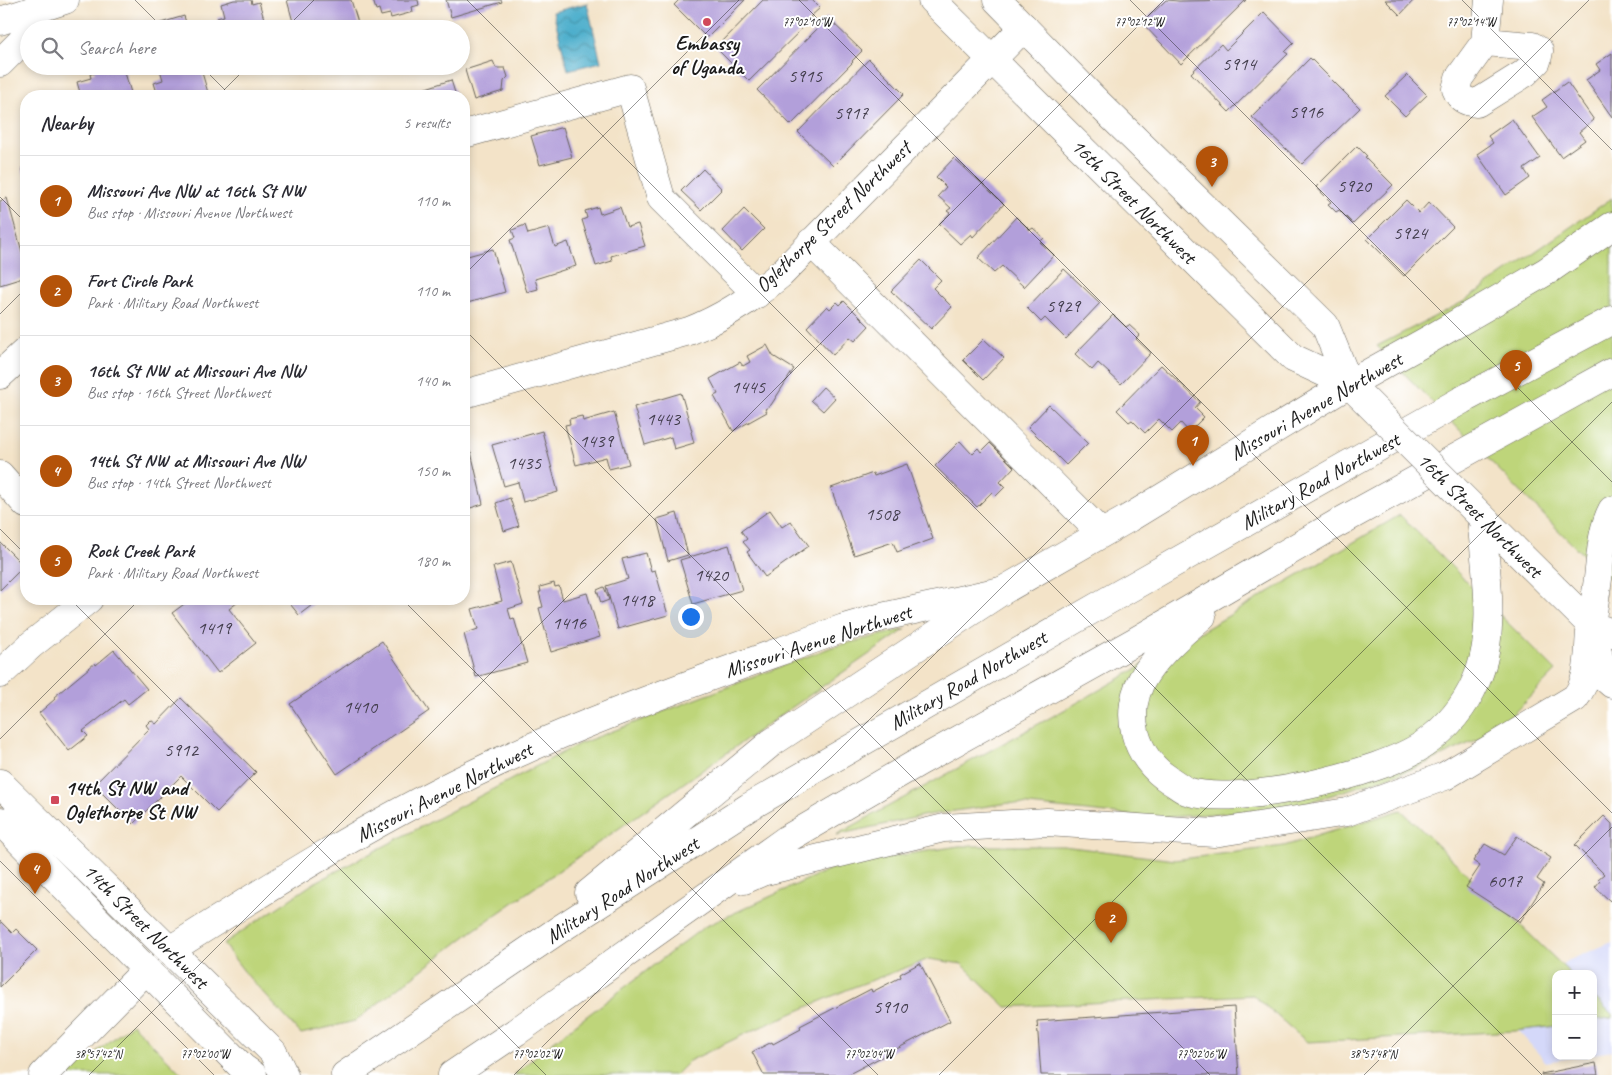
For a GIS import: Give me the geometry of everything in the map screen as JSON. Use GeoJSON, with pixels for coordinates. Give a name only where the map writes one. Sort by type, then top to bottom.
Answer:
{"type":"FeatureCollection","features":[{"type":"Feature","properties":{"kind":"main road"},"geometry":{"type":"LineString","coordinates":[[0,21],[63,0]]}},
{"type":"Feature","properties":{"kind":"main road"},"geometry":{"type":"LineString","coordinates":[[43,20],[63,0]]}},
{"type":"Feature","properties":{"kind":"main road","name":"16th Street Northwest"},"geometry":{"type":"LineString","coordinates":[[932,0],[1293,358],[1349,384],[1481,516],[1601,629]]}},
{"type":"Feature","properties":{"kind":"main road","name":"16th Street Northwest"},"geometry":{"type":"LineString","coordinates":[[997,0],[1098,103],[1325,325],[1349,384]]}},
{"type":"Feature","properties":{"kind":"main road"},"geometry":{"type":"LineString","coordinates":[[1485,42],[1489,0]]}},
{"type":"Feature","properties":{"kind":"main road","name":"Oglethorpe Street Northwest"},"geometry":{"type":"LineString","coordinates":[[470,392],[689,331],[715,320],[756,294],[780,274],[1024,27]]}},
{"type":"Feature","properties":{"kind":"main road"},"geometry":{"type":"LineString","coordinates":[[0,63],[20,43]]}},
{"type":"Feature","properties":{"kind":"main road"},"geometry":{"type":"LineString","coordinates":[[470,132],[630,88],[661,198],[756,294]]}},
{"type":"Feature","properties":{"kind":"main road","name":"Missouri Avenue Northwest"},"geometry":{"type":"LineString","coordinates":[[170,950],[323,855],[399,811],[493,764],[598,718],[844,628],[882,617],[1002,591],[1101,534],[1349,384],[1430,340],[1547,271],[1612,226]]}},
{"type":"Feature","properties":{"kind":"main road"},"geometry":{"type":"LineString","coordinates":[[1547,271],[1612,238]]}},
{"type":"Feature","properties":{"kind":"main road"},"geometry":{"type":"LineString","coordinates":[[811,242],[1101,534]]}},
{"type":"Feature","properties":{"kind":"main road","name":"Military Road Northwest"},"geometry":{"type":"LineString","coordinates":[[345,1075],[560,929],[749,807],[1098,606],[1454,405],[1612,320]]}},
{"type":"Feature","properties":{"kind":"main road"},"geometry":{"type":"LineString","coordinates":[[0,376],[20,357]]}},
{"type":"Feature","properties":{"kind":"main road"},"geometry":{"type":"LineString","coordinates":[[452,1075],[516,1032],[787,839],[919,762],[1134,642],[1252,572],[1612,372]]}},
{"type":"Feature","properties":{"kind":"main road"},"geometry":{"type":"LineString","coordinates":[[0,475],[20,497]]}},
{"type":"Feature","properties":{"kind":"main road"},"geometry":{"type":"LineString","coordinates":[[1612,510],[1604,533],[1598,585],[1604,676],[1612,684]]}},
{"type":"Feature","properties":{"kind":"main road"},"geometry":{"type":"LineString","coordinates":[[1252,572],[1176,638],[1155,660],[1145,674],[1133,709],[1134,725],[1139,745],[1150,763],[1165,777],[1186,790],[1210,796],[1230,796],[1280,790],[1334,779],[1404,756],[1423,745],[1441,731],[1457,714],[1470,694],[1485,658],[1488,616],[1481,516]]}},
{"type":"Feature","properties":{"kind":"main road"},"geometry":{"type":"LineString","coordinates":[[476,986],[771,743],[1002,591]]}},
{"type":"Feature","properties":{"kind":"main road"},"geometry":{"type":"LineString","coordinates":[[0,674],[31,645],[81,605]]}},
{"type":"Feature","properties":{"kind":"main road"},"geometry":{"type":"LineString","coordinates":[[702,899],[762,872],[944,828],[1047,822],[1214,833],[1347,812],[1444,776],[1575,698],[1585,680],[1601,629]]}},
{"type":"Feature","properties":{"kind":"main road","name":"14th Street Northwest"},"geometry":{"type":"LineString","coordinates":[[0,783],[273,1052],[284,1075]]}},
{"type":"Feature","properties":{"kind":"main road","name":"14th Street Northwest"},"geometry":{"type":"LineString","coordinates":[[0,821],[243,1068],[254,1075]]}},
{"type":"Feature","properties":{"kind":"main road"},"geometry":{"type":"LineString","coordinates":[[43,1075],[146,970]]}},
{"type":"Feature","properties":{"kind":"shaded area"},"geometry":{"type":"Polygon","coordinates":[[[1612,942],[1612,1051],[1597,1053],[1597,970],[1558,970],[1565,962],[1612,942]]]}},
{"type":"Feature","properties":{"kind":"shaded area"},"geometry":{"type":"Polygon","coordinates":[[[1552,976],[1552,1060],[1558,1060],[1546,1062],[1510,1022],[1552,976]]]}},
{"type":"Feature","properties":{"kind":"green space"},"geometry":{"type":"Polygon","coordinates":[[[1612,198],[1612,581],[1574,546],[1377,346],[1463,302],[1612,198]]]}},
{"type":"Feature","properties":{"kind":"green space"},"geometry":{"type":"Polygon","coordinates":[[[1400,515],[1556,671],[1496,731],[1413,769],[1291,808],[1156,818],[1009,803],[927,815],[836,835],[1075,704],[1400,515]]]}},
{"type":"Feature","properties":{"kind":"green space"},"geometry":{"type":"Polygon","coordinates":[[[906,629],[471,932],[355,1021],[301,1034],[247,975],[223,944],[314,883],[579,744],[832,647],[906,629]]]}},
{"type":"Feature","properties":{"kind":"green space"},"geometry":{"type":"Polygon","coordinates":[[[1401,810],[1567,970],[1552,970],[1552,1026],[1515,1031],[1307,1042],[1253,995],[1006,1007],[962,964],[929,959],[851,988],[747,1033],[689,1061],[675,1075],[514,1075],[546,1047],[704,927],[839,865],[959,846],[1063,846],[1174,860],[1284,846],[1401,810]]]}},
{"type":"Feature","properties":{"kind":"green space"},"geometry":{"type":"Polygon","coordinates":[[[1597,1000],[1612,1014],[1612,1018],[1597,1020],[1597,1000]]]}},
{"type":"Feature","properties":{"kind":"green space"},"geometry":{"type":"Polygon","coordinates":[[[132,1024],[183,1075],[67,1075],[132,1024]]]}},
{"type":"Feature","properties":{"kind":"water"},"geometry":{"type":"Polygon","coordinates":[[[587,3],[601,62],[568,70],[553,12],[587,3]]]}},
{"type":"Feature","properties":{"kind":"building"},"geometry":{"type":"Polygon","coordinates":[[[234,0],[251,0],[252,4],[259,2],[264,20],[218,20],[217,18],[224,16],[221,4],[234,0]]]}},
{"type":"Feature","properties":{"kind":"building"},"geometry":{"type":"Polygon","coordinates":[[[287,0],[351,0],[357,20],[293,20],[287,0]]]}},
{"type":"Feature","properties":{"kind":"building"},"geometry":{"type":"Polygon","coordinates":[[[373,0],[418,0],[419,5],[412,7],[413,12],[391,18],[390,14],[381,16],[379,9],[376,10],[373,0]]]}},
{"type":"Feature","properties":{"kind":"building"},"geometry":{"type":"Polygon","coordinates":[[[446,0],[501,0],[502,2],[451,17],[446,0]]]}},
{"type":"Feature","properties":{"kind":"building","name":"Embassy of Uganda"},"geometry":{"type":"Polygon","coordinates":[[[679,0],[745,0],[707,38],[674,5],[679,0]]]}},
{"type":"Feature","properties":{"kind":"building"},"geometry":{"type":"Polygon","coordinates":[[[763,0],[812,0],[820,8],[810,17],[812,19],[749,81],[716,48],[763,0]]]}},
{"type":"Feature","properties":{"kind":"building"},"geometry":{"type":"Polygon","coordinates":[[[1166,0],[1246,0],[1181,64],[1142,23],[1166,0]]]}},
{"type":"Feature","properties":{"kind":"building"},"geometry":{"type":"Polygon","coordinates":[[[1385,0],[1414,0],[1400,15],[1385,0]]]}},
{"type":"Feature","properties":{"kind":"building"},"geometry":{"type":"Polygon","coordinates":[[[1264,12],[1294,43],[1285,52],[1288,54],[1229,112],[1191,73],[1221,44],[1226,50],[1264,12]]]}},
{"type":"Feature","properties":{"kind":"building"},"geometry":{"type":"Polygon","coordinates":[[[184,16],[185,20],[171,20],[184,16]]]}},
{"type":"Feature","properties":{"kind":"building"},"geometry":{"type":"Polygon","coordinates":[[[827,17],[862,51],[791,125],[757,90],[827,17]]]}},
{"type":"Feature","properties":{"kind":"building"},"geometry":{"type":"Polygon","coordinates":[[[1612,53],[1612,117],[1586,80],[1600,70],[1596,64],[1612,53]]]}},
{"type":"Feature","properties":{"kind":"building"},"geometry":{"type":"Polygon","coordinates":[[[1310,58],[1360,108],[1302,164],[1252,117],[1310,58]]]}},
{"type":"Feature","properties":{"kind":"building"},"geometry":{"type":"Polygon","coordinates":[[[869,59],[904,94],[833,166],[798,132],[869,59]]]}},
{"type":"Feature","properties":{"kind":"building"},"geometry":{"type":"Polygon","coordinates":[[[493,61],[496,68],[505,68],[508,77],[504,81],[503,91],[474,100],[466,75],[470,75],[470,68],[493,61]]]}},
{"type":"Feature","properties":{"kind":"building"},"geometry":{"type":"Polygon","coordinates":[[[90,75],[126,75],[130,90],[79,90],[77,82],[91,78],[90,75]]]}},
{"type":"Feature","properties":{"kind":"building"},"geometry":{"type":"Polygon","coordinates":[[[162,75],[203,75],[207,90],[156,90],[154,83],[163,80],[162,75]]]}},
{"type":"Feature","properties":{"kind":"building"},"geometry":{"type":"Polygon","coordinates":[[[1407,75],[1427,95],[1405,116],[1385,96],[1407,75]]]}},
{"type":"Feature","properties":{"kind":"building"},"geometry":{"type":"Polygon","coordinates":[[[451,80],[454,90],[423,90],[451,80]]]}},
{"type":"Feature","properties":{"kind":"building"},"geometry":{"type":"Polygon","coordinates":[[[1567,82],[1594,120],[1579,132],[1585,140],[1561,157],[1532,117],[1547,107],[1542,100],[1567,82]]]}},
{"type":"Feature","properties":{"kind":"building"},"geometry":{"type":"Polygon","coordinates":[[[1512,119],[1540,158],[1524,169],[1530,178],[1506,195],[1477,154],[1493,143],[1488,136],[1512,119]]]}},
{"type":"Feature","properties":{"kind":"building"},"geometry":{"type":"Polygon","coordinates":[[[563,127],[572,157],[540,165],[531,136],[563,127]]]}},
{"type":"Feature","properties":{"kind":"building"},"geometry":{"type":"Polygon","coordinates":[[[1357,146],[1367,156],[1365,157],[1393,185],[1353,224],[1339,210],[1336,212],[1328,204],[1331,202],[1316,187],[1357,146]]]}},
{"type":"Feature","properties":{"kind":"building"},"geometry":{"type":"Polygon","coordinates":[[[954,158],[1004,204],[973,237],[971,234],[960,244],[939,224],[950,213],[947,211],[951,208],[938,196],[946,187],[936,177],[954,158]]]}},
{"type":"Feature","properties":{"kind":"building"},"geometry":{"type":"Polygon","coordinates":[[[703,169],[722,189],[701,210],[681,191],[703,169]]]}},
{"type":"Feature","properties":{"kind":"building"},"geometry":{"type":"Polygon","coordinates":[[[7,198],[20,245],[20,279],[0,285],[0,201],[7,198]]]}},
{"type":"Feature","properties":{"kind":"building"},"geometry":{"type":"Polygon","coordinates":[[[1406,200],[1419,213],[1429,202],[1453,227],[1404,276],[1367,239],[1406,200]]]}},
{"type":"Feature","properties":{"kind":"building"},"geometry":{"type":"Polygon","coordinates":[[[598,207],[600,214],[620,207],[627,227],[638,224],[645,246],[611,256],[612,261],[596,266],[582,220],[587,218],[585,211],[598,207]]]}},
{"type":"Feature","properties":{"kind":"building"},"geometry":{"type":"Polygon","coordinates":[[[744,209],[764,229],[742,251],[723,231],[744,209]]]}},
{"type":"Feature","properties":{"kind":"building"},"geometry":{"type":"Polygon","coordinates":[[[1016,217],[1030,230],[1033,228],[1044,238],[1040,242],[1054,255],[1024,287],[1002,266],[994,273],[978,258],[1016,217]]]}},
{"type":"Feature","properties":{"kind":"building"},"geometry":{"type":"Polygon","coordinates":[[[525,225],[528,234],[549,228],[555,247],[568,242],[576,266],[535,279],[538,289],[527,292],[510,240],[515,238],[512,230],[525,225]]]}},
{"type":"Feature","properties":{"kind":"building"},"geometry":{"type":"Polygon","coordinates":[[[493,249],[505,292],[470,302],[470,255],[493,249]]]}},
{"type":"Feature","properties":{"kind":"building"},"geometry":{"type":"Polygon","coordinates":[[[921,260],[941,280],[933,288],[952,307],[931,329],[891,291],[921,260]]]}},
{"type":"Feature","properties":{"kind":"building"},"geometry":{"type":"Polygon","coordinates":[[[1064,269],[1100,303],[1066,339],[1045,318],[1041,322],[1027,308],[1064,269]]]}},
{"type":"Feature","properties":{"kind":"building"},"geometry":{"type":"Polygon","coordinates":[[[844,301],[869,326],[855,341],[850,337],[833,355],[807,327],[827,306],[830,309],[837,302],[840,305],[844,301]]]}},
{"type":"Feature","properties":{"kind":"building"},"geometry":{"type":"Polygon","coordinates":[[[1113,315],[1126,327],[1129,325],[1140,335],[1136,339],[1151,353],[1121,384],[1098,363],[1092,370],[1075,354],[1113,315]]]}},
{"type":"Feature","properties":{"kind":"building"},"geometry":{"type":"Polygon","coordinates":[[[984,339],[1004,358],[983,380],[963,360],[984,339]]]}},
{"type":"Feature","properties":{"kind":"building"},"geometry":{"type":"Polygon","coordinates":[[[767,345],[773,356],[794,369],[771,405],[765,409],[767,412],[733,431],[714,396],[718,394],[710,379],[740,362],[743,366],[750,362],[747,356],[767,345]]]}},
{"type":"Feature","properties":{"kind":"building"},"geometry":{"type":"Polygon","coordinates":[[[1161,365],[1200,402],[1195,408],[1204,417],[1189,432],[1181,423],[1172,432],[1159,419],[1145,433],[1132,420],[1129,422],[1117,410],[1161,365]]]}},
{"type":"Feature","properties":{"kind":"building"},"geometry":{"type":"Polygon","coordinates":[[[823,387],[835,398],[823,411],[811,400],[823,387]]]}},
{"type":"Feature","properties":{"kind":"building"},"geometry":{"type":"Polygon","coordinates":[[[681,393],[694,443],[674,449],[671,437],[645,445],[634,407],[681,393]]]}},
{"type":"Feature","properties":{"kind":"building"},"geometry":{"type":"Polygon","coordinates":[[[1049,405],[1088,443],[1066,465],[1028,427],[1049,405]]]}},
{"type":"Feature","properties":{"kind":"building"},"geometry":{"type":"Polygon","coordinates":[[[614,412],[629,464],[609,469],[606,457],[576,465],[565,425],[570,424],[569,419],[582,416],[583,421],[614,412]]]}},
{"type":"Feature","properties":{"kind":"building"},"geometry":{"type":"Polygon","coordinates":[[[542,431],[558,492],[523,502],[518,482],[504,486],[492,445],[542,431]]]}},
{"type":"Feature","properties":{"kind":"building"},"geometry":{"type":"Polygon","coordinates":[[[960,441],[972,454],[978,448],[981,452],[990,443],[1014,467],[1000,482],[1005,487],[996,496],[992,492],[977,507],[935,466],[960,441]]]}},
{"type":"Feature","properties":{"kind":"building"},"geometry":{"type":"Polygon","coordinates":[[[470,452],[483,504],[470,508],[470,452]]]}},
{"type":"Feature","properties":{"kind":"building"},"geometry":{"type":"Polygon","coordinates":[[[907,464],[933,539],[897,552],[893,542],[854,555],[831,488],[873,473],[874,476],[907,464]]]}},
{"type":"Feature","properties":{"kind":"building"},"geometry":{"type":"Polygon","coordinates":[[[510,498],[519,526],[504,531],[496,503],[510,498]]]}},
{"type":"Feature","properties":{"kind":"building"},"geometry":{"type":"Polygon","coordinates":[[[770,510],[782,527],[791,521],[809,546],[765,577],[747,552],[750,550],[743,542],[747,539],[741,531],[770,510]]]}},
{"type":"Feature","properties":{"kind":"building"},"geometry":{"type":"Polygon","coordinates":[[[677,513],[688,555],[668,561],[657,519],[677,513]]]}},
{"type":"Feature","properties":{"kind":"building"},"geometry":{"type":"Polygon","coordinates":[[[0,542],[20,562],[20,570],[0,590],[0,542]]]}},
{"type":"Feature","properties":{"kind":"building"},"geometry":{"type":"Polygon","coordinates":[[[729,545],[742,590],[693,604],[680,560],[729,545]]]}},
{"type":"Feature","properties":{"kind":"building"},"geometry":{"type":"Polygon","coordinates":[[[646,553],[651,571],[655,570],[668,615],[618,629],[606,586],[628,579],[622,559],[646,553]]]}},
{"type":"Feature","properties":{"kind":"building"},"geometry":{"type":"Polygon","coordinates":[[[511,562],[523,604],[508,609],[511,619],[514,618],[527,663],[476,677],[464,634],[478,629],[472,609],[502,601],[493,567],[511,562]]]}},
{"type":"Feature","properties":{"kind":"building"},"geometry":{"type":"Polygon","coordinates":[[[554,583],[555,587],[559,586],[563,600],[587,593],[600,637],[551,652],[539,608],[543,607],[539,592],[541,592],[540,587],[554,583]]]}},
{"type":"Feature","properties":{"kind":"building"},"geometry":{"type":"Polygon","coordinates":[[[604,587],[609,600],[601,603],[597,590],[604,587]]]}},
{"type":"Feature","properties":{"kind":"building"},"geometry":{"type":"Polygon","coordinates":[[[183,605],[234,605],[229,609],[256,643],[218,673],[172,613],[183,605]]]}},
{"type":"Feature","properties":{"kind":"building"},"geometry":{"type":"Polygon","coordinates":[[[291,605],[312,605],[299,615],[291,605]]]}},
{"type":"Feature","properties":{"kind":"building"},"geometry":{"type":"Polygon","coordinates":[[[382,641],[429,711],[337,774],[290,704],[382,641]]]}},
{"type":"Feature","properties":{"kind":"building"},"geometry":{"type":"Polygon","coordinates":[[[114,650],[147,689],[128,704],[124,699],[83,731],[88,736],[69,751],[39,713],[55,699],[54,697],[114,650]]]}},
{"type":"Feature","properties":{"kind":"building"},"geometry":{"type":"Polygon","coordinates":[[[181,698],[256,772],[217,812],[181,776],[133,824],[94,785],[149,729],[146,725],[151,720],[156,724],[181,698]]]}},
{"type":"Feature","properties":{"kind":"building"},"geometry":{"type":"Polygon","coordinates":[[[1604,816],[1612,824],[1612,898],[1610,901],[1595,887],[1600,881],[1598,879],[1604,874],[1575,845],[1604,816]]]}},
{"type":"Feature","properties":{"kind":"building"},"geometry":{"type":"Polygon","coordinates":[[[1517,836],[1551,858],[1537,879],[1544,884],[1520,922],[1466,887],[1480,866],[1473,861],[1485,844],[1504,855],[1517,836]]]}},
{"type":"Feature","properties":{"kind":"building"},"geometry":{"type":"Polygon","coordinates":[[[0,921],[12,933],[16,929],[37,950],[0,987],[0,921]]]}},
{"type":"Feature","properties":{"kind":"building"},"geometry":{"type":"Polygon","coordinates":[[[920,963],[950,1021],[847,1075],[764,1075],[752,1052],[772,1042],[773,1044],[801,1029],[800,1026],[871,989],[872,992],[901,977],[900,974],[920,963]]]}},
{"type":"Feature","properties":{"kind":"building"},"geometry":{"type":"Polygon","coordinates":[[[1234,1007],[1239,1075],[1041,1075],[1037,1021],[1234,1007]]]}},
{"type":"Feature","properties":{"kind":"building"},"geometry":{"type":"Polygon","coordinates":[[[1596,1063],[1598,1075],[1541,1075],[1541,1074],[1596,1063]]]}},
{"type":"Feature","properties":{"kind":"place","name":"Embassy of Uganda"},"geometry":{"type":"Point","coordinates":[707,22]}},
{"type":"Feature","properties":{"kind":"place","name":"16th St NW at Missouri Ave NW"},"geometry":{"type":"Point","coordinates":[1212,187]}},
{"type":"Feature","properties":{"kind":"place","name":"Rock Creek Park"},"geometry":{"type":"Point","coordinates":[1516,391]}},
{"type":"Feature","properties":{"kind":"place","name":"Missouri Ave NW at 16th St NW"},"geometry":{"type":"Point","coordinates":[1193,466]}},
{"type":"Feature","properties":{"kind":"place","name":"14th St NW and Oglethorpe St NW"},"geometry":{"type":"Point","coordinates":[55,800]}},
{"type":"Feature","properties":{"kind":"place","name":"14th St NW at Missouri Ave NW"},"geometry":{"type":"Point","coordinates":[35,894]}},
{"type":"Feature","properties":{"kind":"place","name":"Fort Circle Park"},"geometry":{"type":"Point","coordinates":[1111,943]}}]}
